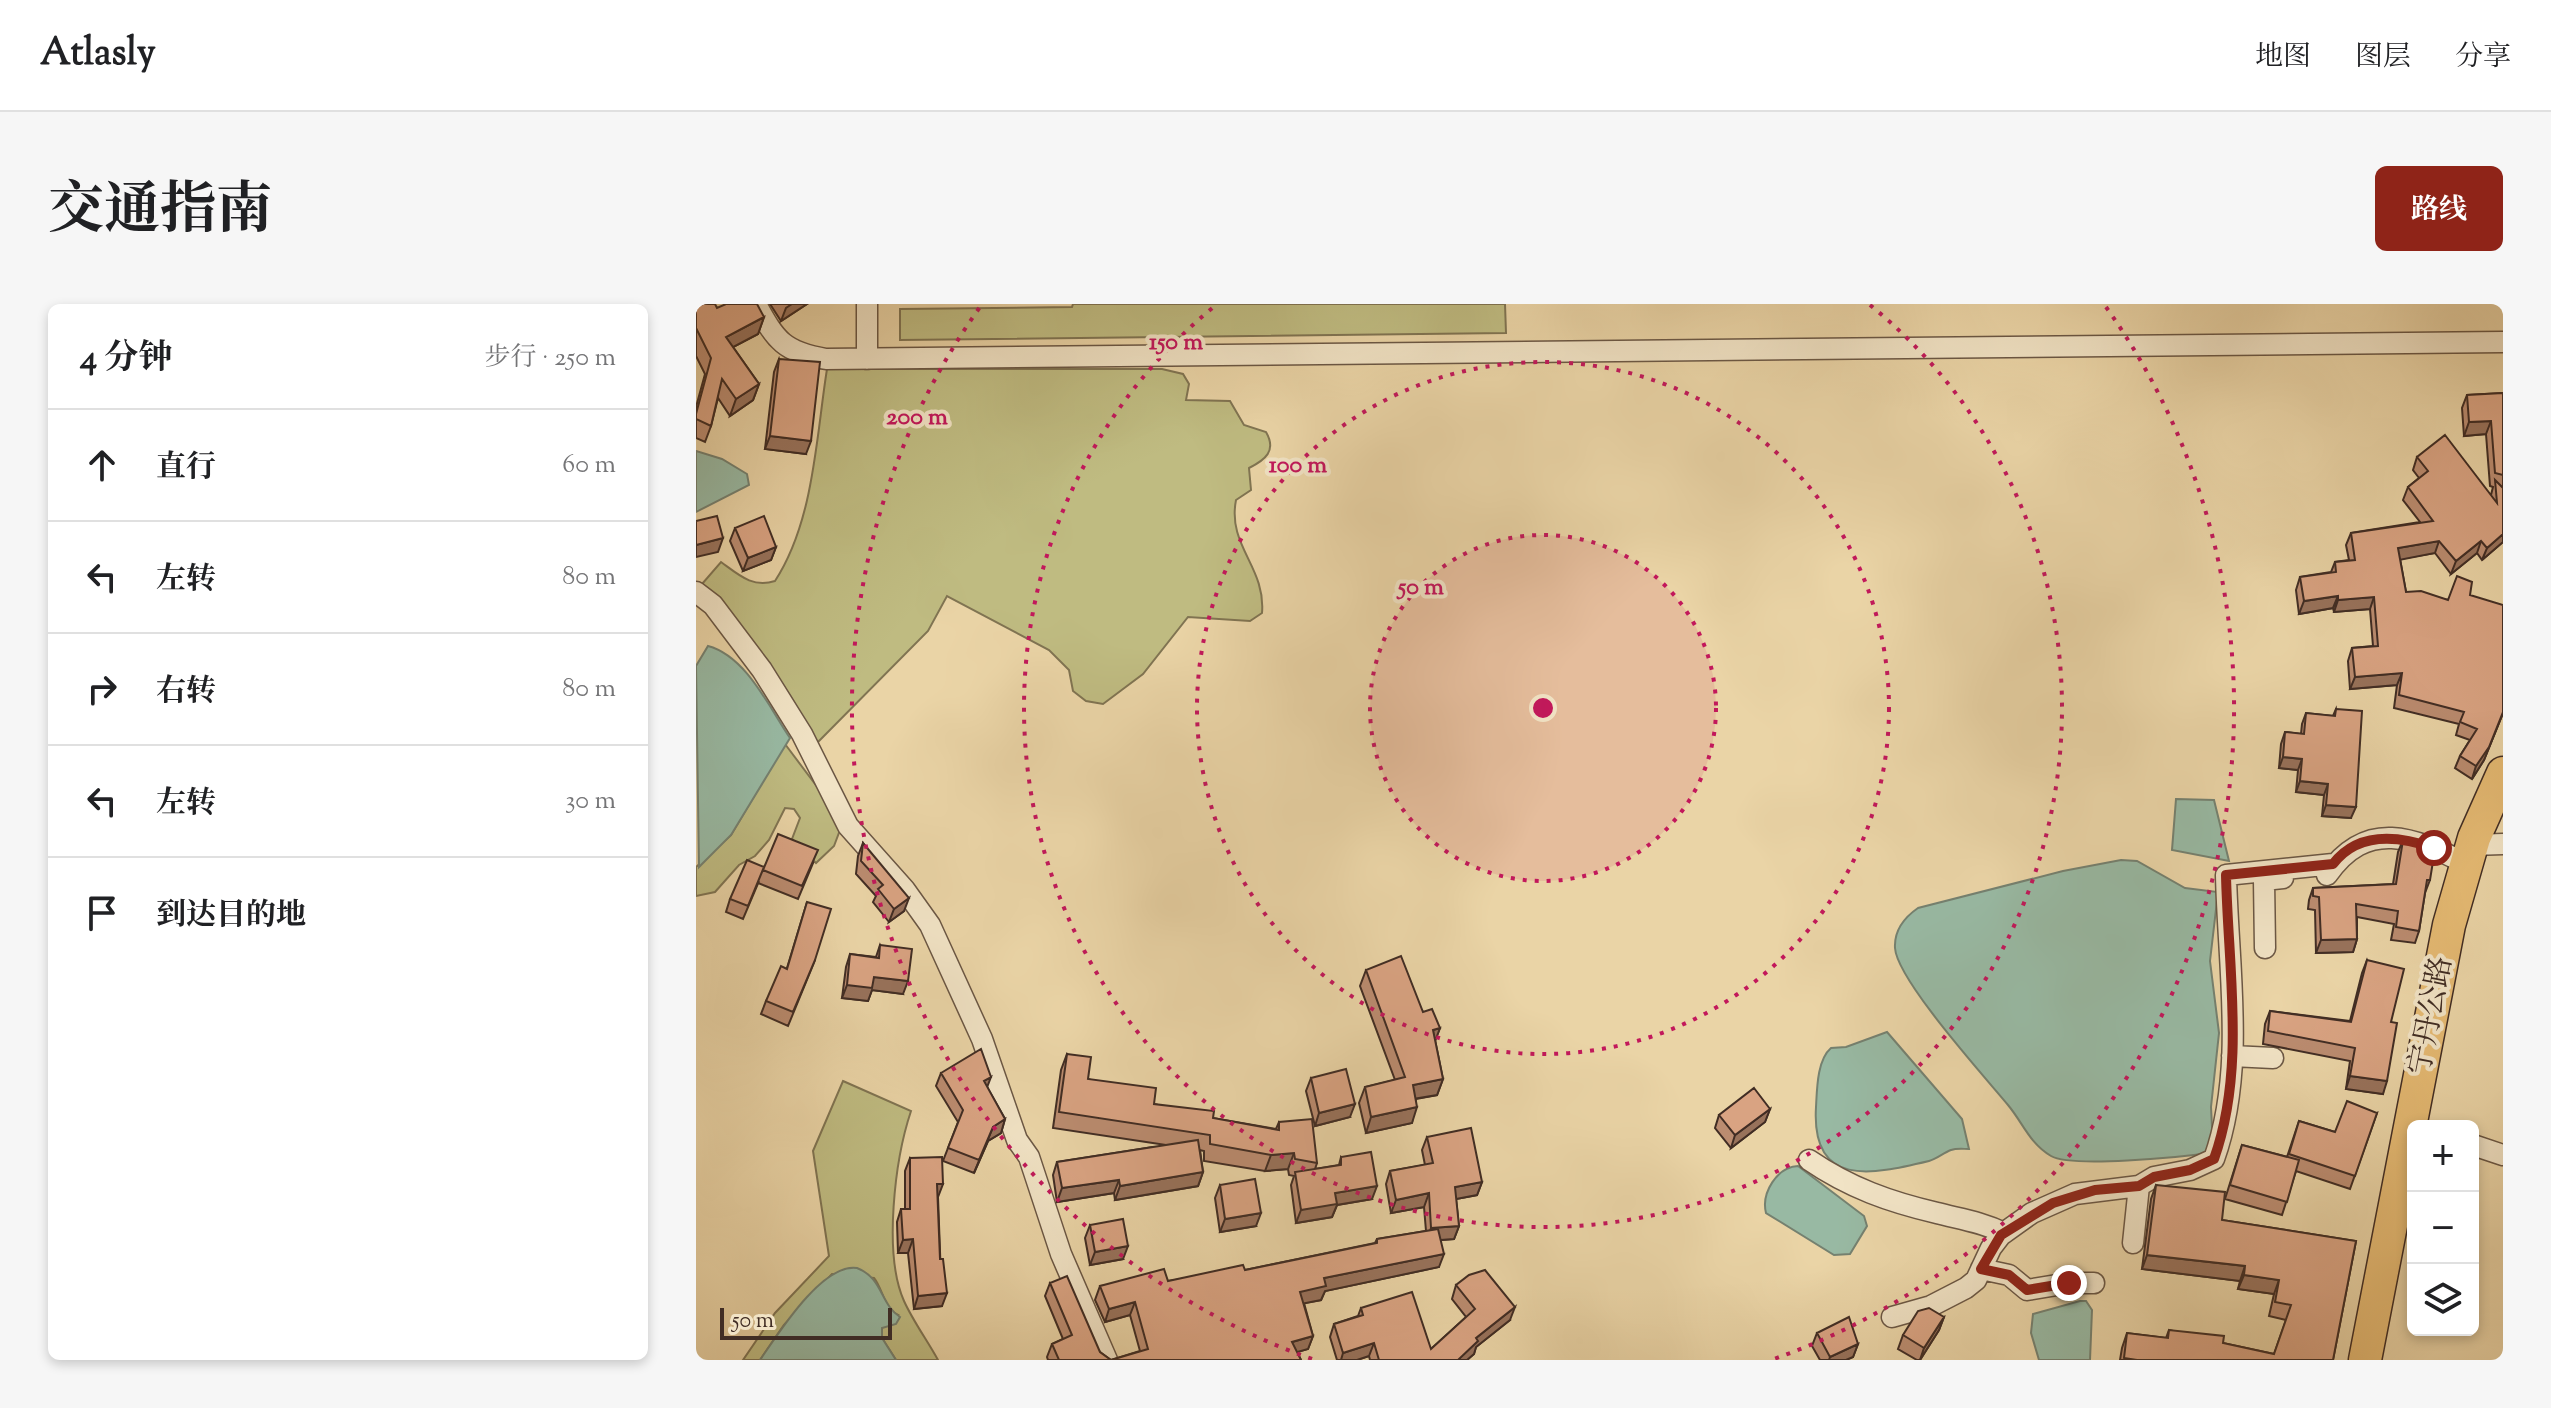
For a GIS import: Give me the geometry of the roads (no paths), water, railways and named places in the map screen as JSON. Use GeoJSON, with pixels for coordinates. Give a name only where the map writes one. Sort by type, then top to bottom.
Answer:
{"type":"FeatureCollection","features":[{"type":"Feature","properties":{"kind":"main road","name":"宁丹公路"},"geometry":{"type":"LineString","coordinates":[[2413,1120],[2449,925],[2480,851],[2503,773]]}},
{"type":"Feature","properties":{"kind":"main road","name":"宁丹公路"},"geometry":{"type":"LineString","coordinates":[[2365,1360],[2407,1151]]}},
{"type":"Feature","properties":{"kind":"street"},"geometry":{"type":"LineString","coordinates":[[756,304],[774,337],[797,354],[867,359],[2503,342]]}},
{"type":"Feature","properties":{"kind":"street"},"geometry":{"type":"LineString","coordinates":[[867,304],[867,359]]}},
{"type":"Feature","properties":{"kind":"street"},"geometry":{"type":"LineString","coordinates":[[696,592],[713,605],[762,670],[802,734],[848,826],[905,890],[930,925],[982,1039],[1017,1140],[1029,1157],[1061,1254],[1107,1360]]}},
{"type":"Feature","properties":{"kind":"street"},"geometry":{"type":"LineString","coordinates":[[2265,948],[2264,880],[2329,874],[2333,864],[2359,844],[2393,837],[2434,848],[2480,851]]}},
{"type":"Feature","properties":{"kind":"street"},"geometry":{"type":"LineString","coordinates":[[1892,1317],[1931,1306],[1976,1280],[1991,1248],[2004,1233],[2032,1213],[2075,1194],[2139,1186],[2154,1177],[2190,1170],[2214,1159],[2221,1140],[2232,1056],[2226,875],[2333,864]]}},
{"type":"Feature","properties":{"kind":"street"},"geometry":{"type":"LineString","coordinates":[[2232,1056],[2273,1058]]}},
{"type":"Feature","properties":{"kind":"street"},"geometry":{"type":"LineString","coordinates":[[2479,1147],[2503,1155]]}},
{"type":"Feature","properties":{"kind":"street"},"geometry":{"type":"LineString","coordinates":[[1809,1160],[1837,1180],[1872,1196],[1976,1221],[2004,1233]]}},
{"type":"Feature","properties":{"kind":"street"},"geometry":{"type":"LineString","coordinates":[[2133,1243],[2139,1186]]}},
{"type":"Feature","properties":{"kind":"street"},"geometry":{"type":"LineString","coordinates":[[1981,1269],[2009,1275],[2027,1290],[2069,1283],[2094,1283]]}}]}
